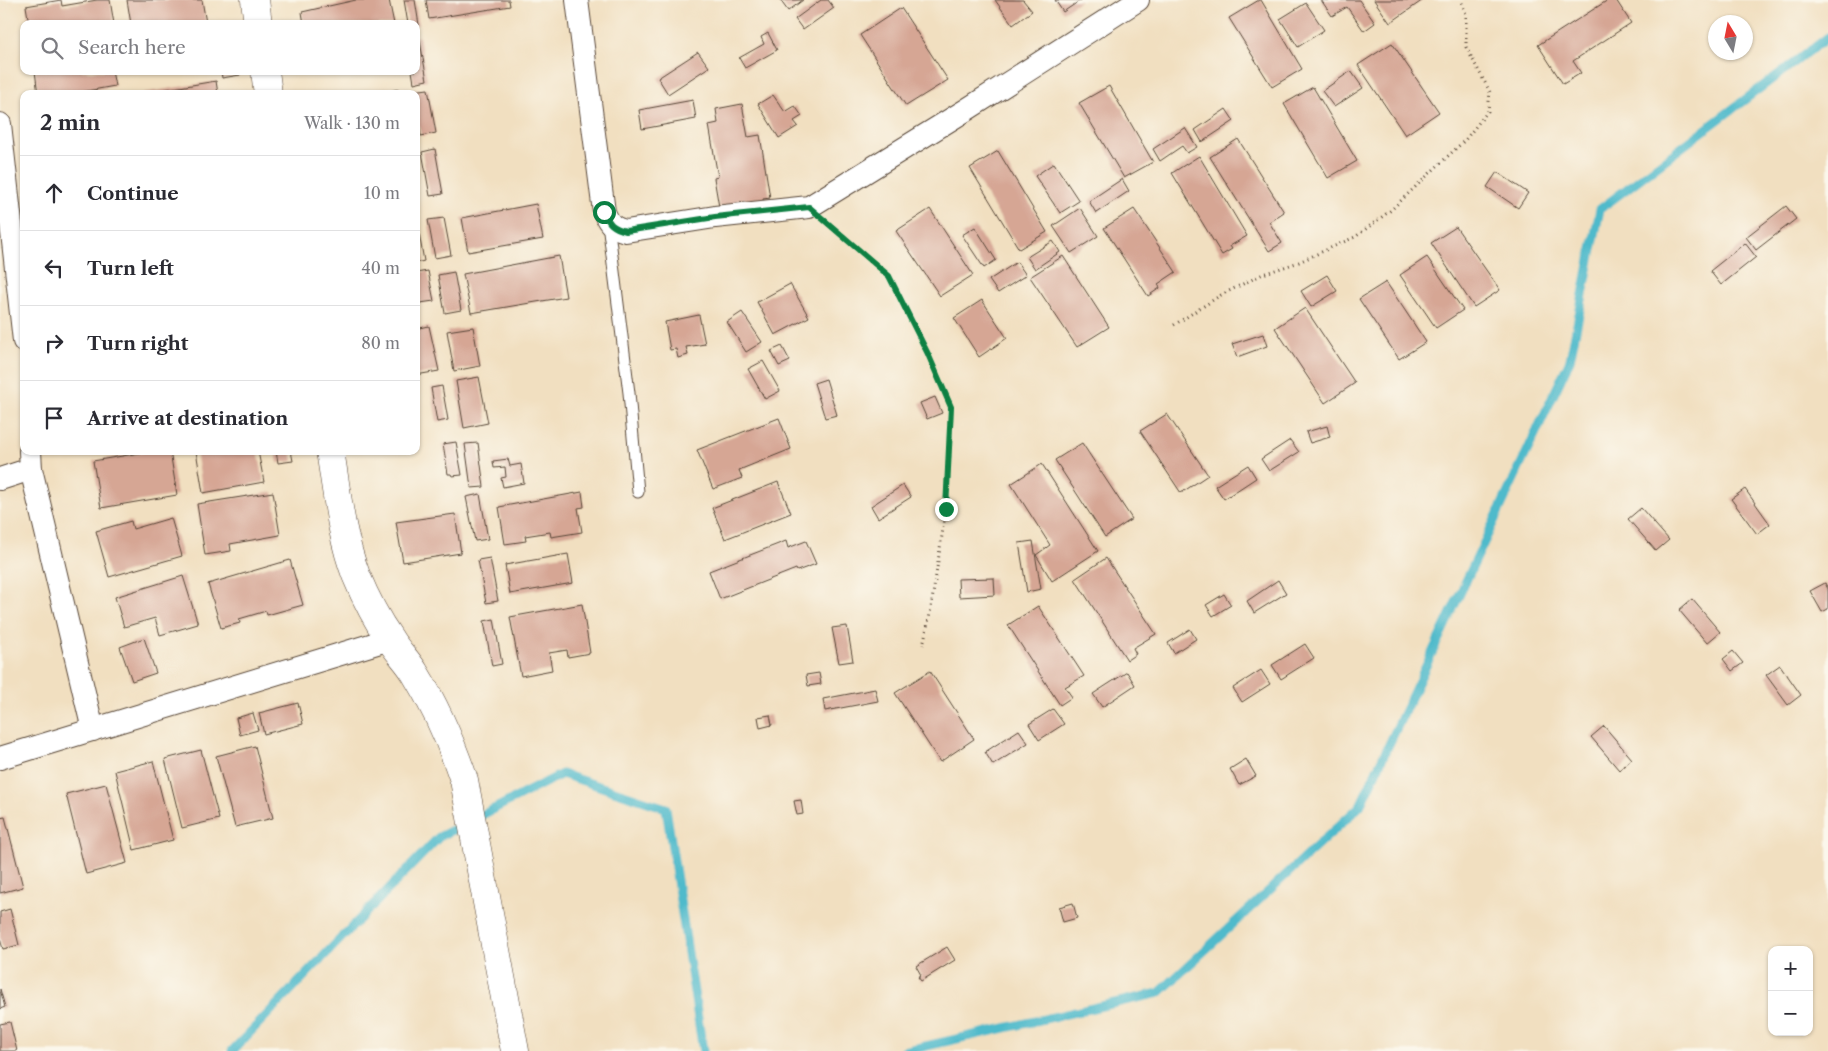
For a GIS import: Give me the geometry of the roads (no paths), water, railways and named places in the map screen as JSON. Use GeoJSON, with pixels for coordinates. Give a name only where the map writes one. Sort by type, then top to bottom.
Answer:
{"type":"FeatureCollection","features":[{"type":"Feature","properties":{"kind":"street"},"geometry":{"type":"LineString","coordinates":[[255,0],[258,20]]}},
{"type":"Feature","properties":{"kind":"street"},"geometry":{"type":"LineString","coordinates":[[577,0],[604,212],[608,223],[616,229],[626,231],[715,217],[809,207],[966,110],[1138,0]]}},
{"type":"Feature","properties":{"kind":"street"},"geometry":{"type":"LineString","coordinates":[[266,75],[267,90]]}},
{"type":"Feature","properties":{"kind":"street"},"geometry":{"type":"LineString","coordinates":[[0,124],[20,305]]}},
{"type":"Feature","properties":{"kind":"street"},"geometry":{"type":"LineString","coordinates":[[331,455],[345,538],[355,573],[369,603],[390,639],[432,700],[450,740],[464,780],[514,1051]]}},
{"type":"Feature","properties":{"kind":"street"},"geometry":{"type":"LineString","coordinates":[[0,479],[31,460],[93,730]]}},
{"type":"Feature","properties":{"kind":"street"},"geometry":{"type":"LineString","coordinates":[[0,758],[390,639]]}},
{"type":"Feature","properties":{"kind":"lane"},"geometry":{"type":"LineString","coordinates":[[608,223],[630,393],[638,492]]}},
{"type":"Feature","properties":{"kind":"waterway"},"geometry":{"type":"LineString","coordinates":[[904,1051],[1159,993],[1360,806],[1570,360],[1600,209],[1828,37]]}},
{"type":"Feature","properties":{"kind":"waterway"},"geometry":{"type":"LineString","coordinates":[[232,1051],[439,837],[562,774],[666,808],[703,1051]]}}]}
